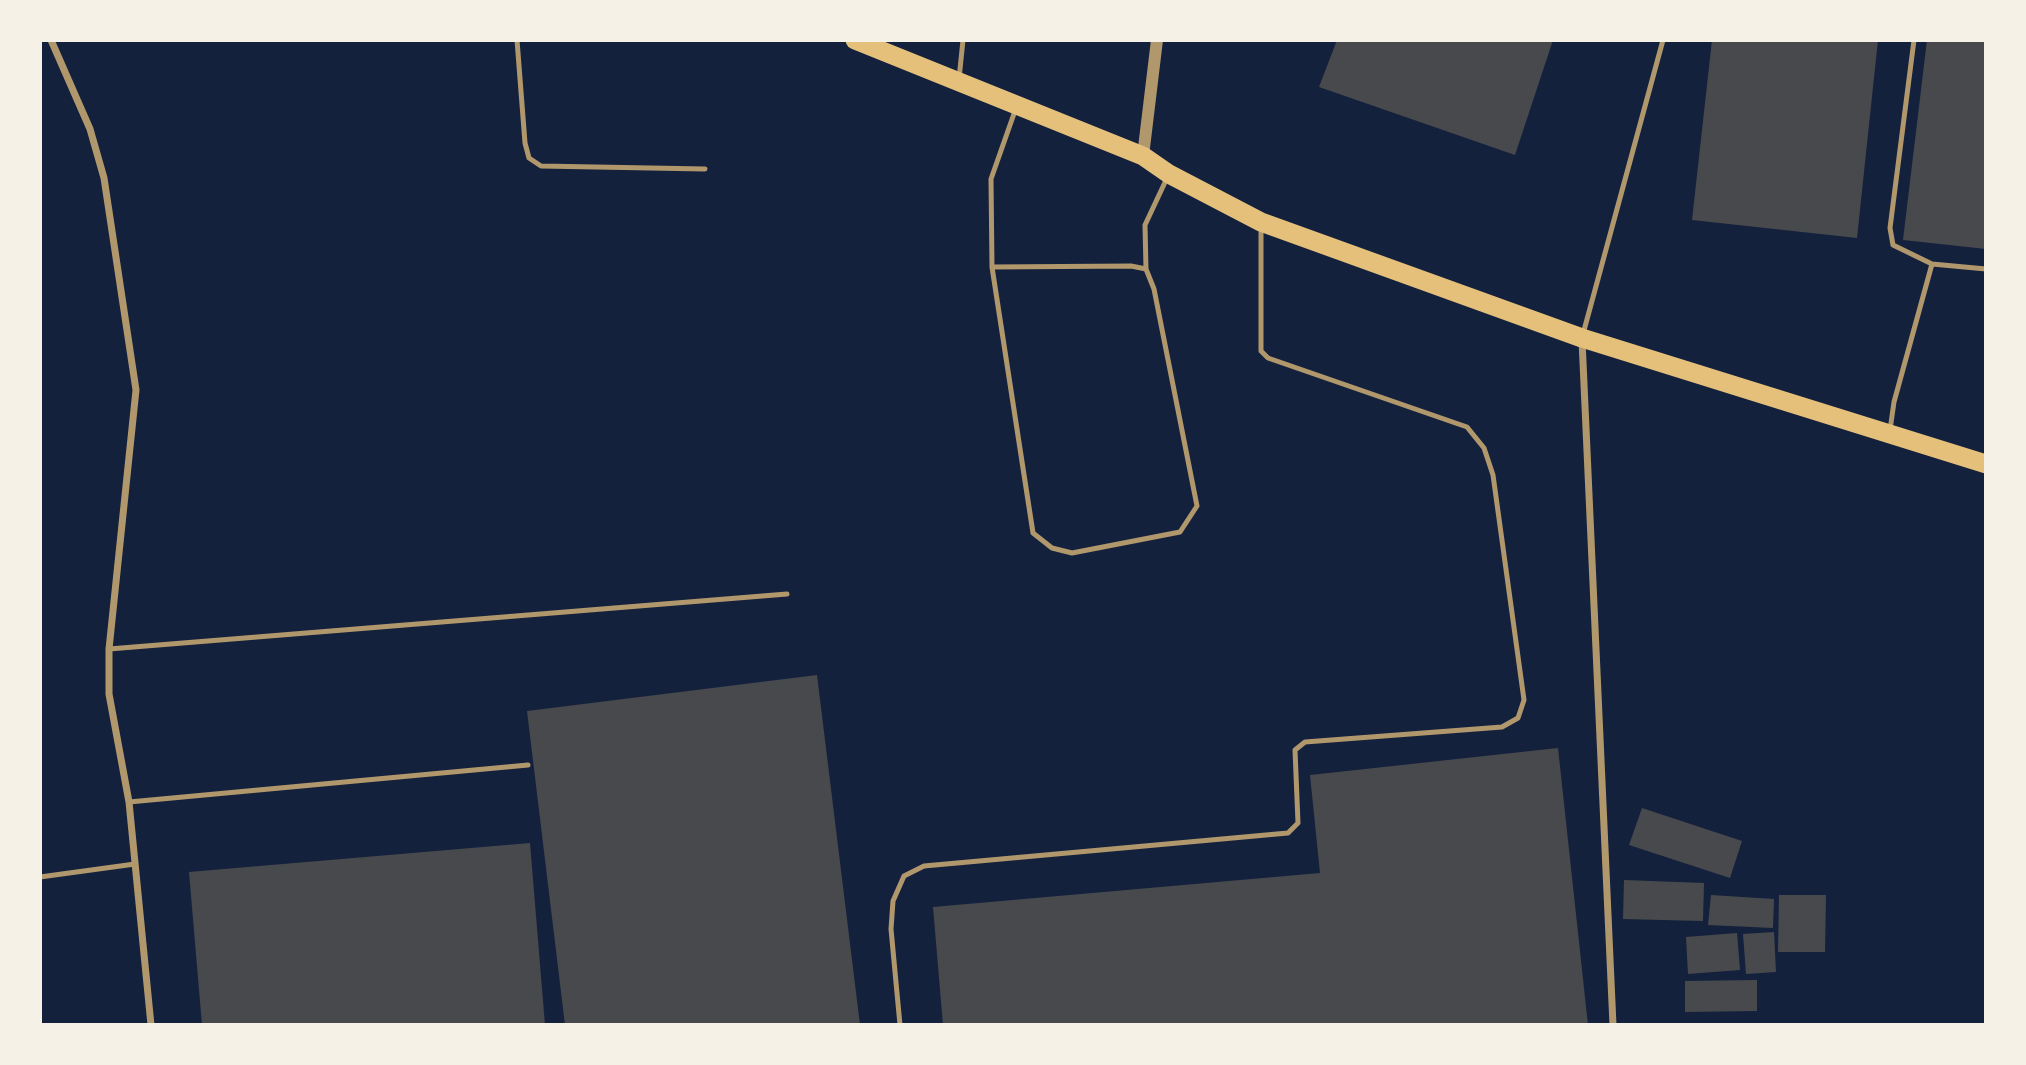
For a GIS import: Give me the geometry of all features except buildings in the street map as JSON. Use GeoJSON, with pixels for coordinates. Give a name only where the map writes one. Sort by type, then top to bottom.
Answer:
{"type":"FeatureCollection","features":[{"type":"Feature","properties":{"kind":"highway"},"geometry":{"type":"LineString","coordinates":[[855,40],[1143,156],[1169,174],[1261,222],[1582,338],[1986,464]]}},
{"type":"Feature","properties":{"kind":"street"},"geometry":{"type":"LineString","coordinates":[[51,40],[90,129],[104,178],[136,390],[110,649],[109,694],[129,802],[151,1025]]}},
{"type":"Feature","properties":{"kind":"street"},"geometry":{"type":"LineString","coordinates":[[1143,156],[1157,40]]}},
{"type":"Feature","properties":{"kind":"street"},"geometry":{"type":"LineString","coordinates":[[1582,338],[1613,1025]]}},
{"type":"Feature","properties":{"kind":"lane"},"geometry":{"type":"LineString","coordinates":[[517,40],[524,143],[529,158],[541,166],[705,170]]}},
{"type":"Feature","properties":{"kind":"lane"},"geometry":{"type":"LineString","coordinates":[[958,82],[963,40]]}},
{"type":"Feature","properties":{"kind":"lane"},"geometry":{"type":"LineString","coordinates":[[1582,338],[1663,40]]}},
{"type":"Feature","properties":{"kind":"lane"},"geometry":{"type":"LineString","coordinates":[[1914,40],[1890,228],[1893,245],[1932,264],[1986,269]]}},
{"type":"Feature","properties":{"kind":"lane"},"geometry":{"type":"LineString","coordinates":[[1017,105],[991,179],[992,267],[1033,533],[1052,548],[1072,552],[1180,532],[1196,506],[1154,289],[1146,268],[1145,225],[1169,174]]}},
{"type":"Feature","properties":{"kind":"lane"},"geometry":{"type":"LineString","coordinates":[[900,1025],[891,929],[893,901],[904,876],[924,866],[1289,833],[1298,823],[1294,750],[1304,743],[1502,727],[1518,718],[1524,700],[1493,475],[1484,448],[1466,427],[1268,358],[1261,351],[1261,222]]}},
{"type":"Feature","properties":{"kind":"lane"},"geometry":{"type":"LineString","coordinates":[[1889,434],[1894,402],[1932,264]]}},
{"type":"Feature","properties":{"kind":"lane"},"geometry":{"type":"LineString","coordinates":[[992,267],[1146,268]]}},
{"type":"Feature","properties":{"kind":"lane"},"geometry":{"type":"LineString","coordinates":[[110,649],[787,594]]}},
{"type":"Feature","properties":{"kind":"lane"},"geometry":{"type":"LineString","coordinates":[[129,802],[528,765]]}},
{"type":"Feature","properties":{"kind":"lane"},"geometry":{"type":"LineString","coordinates":[[40,877],[135,864]]}}]}
